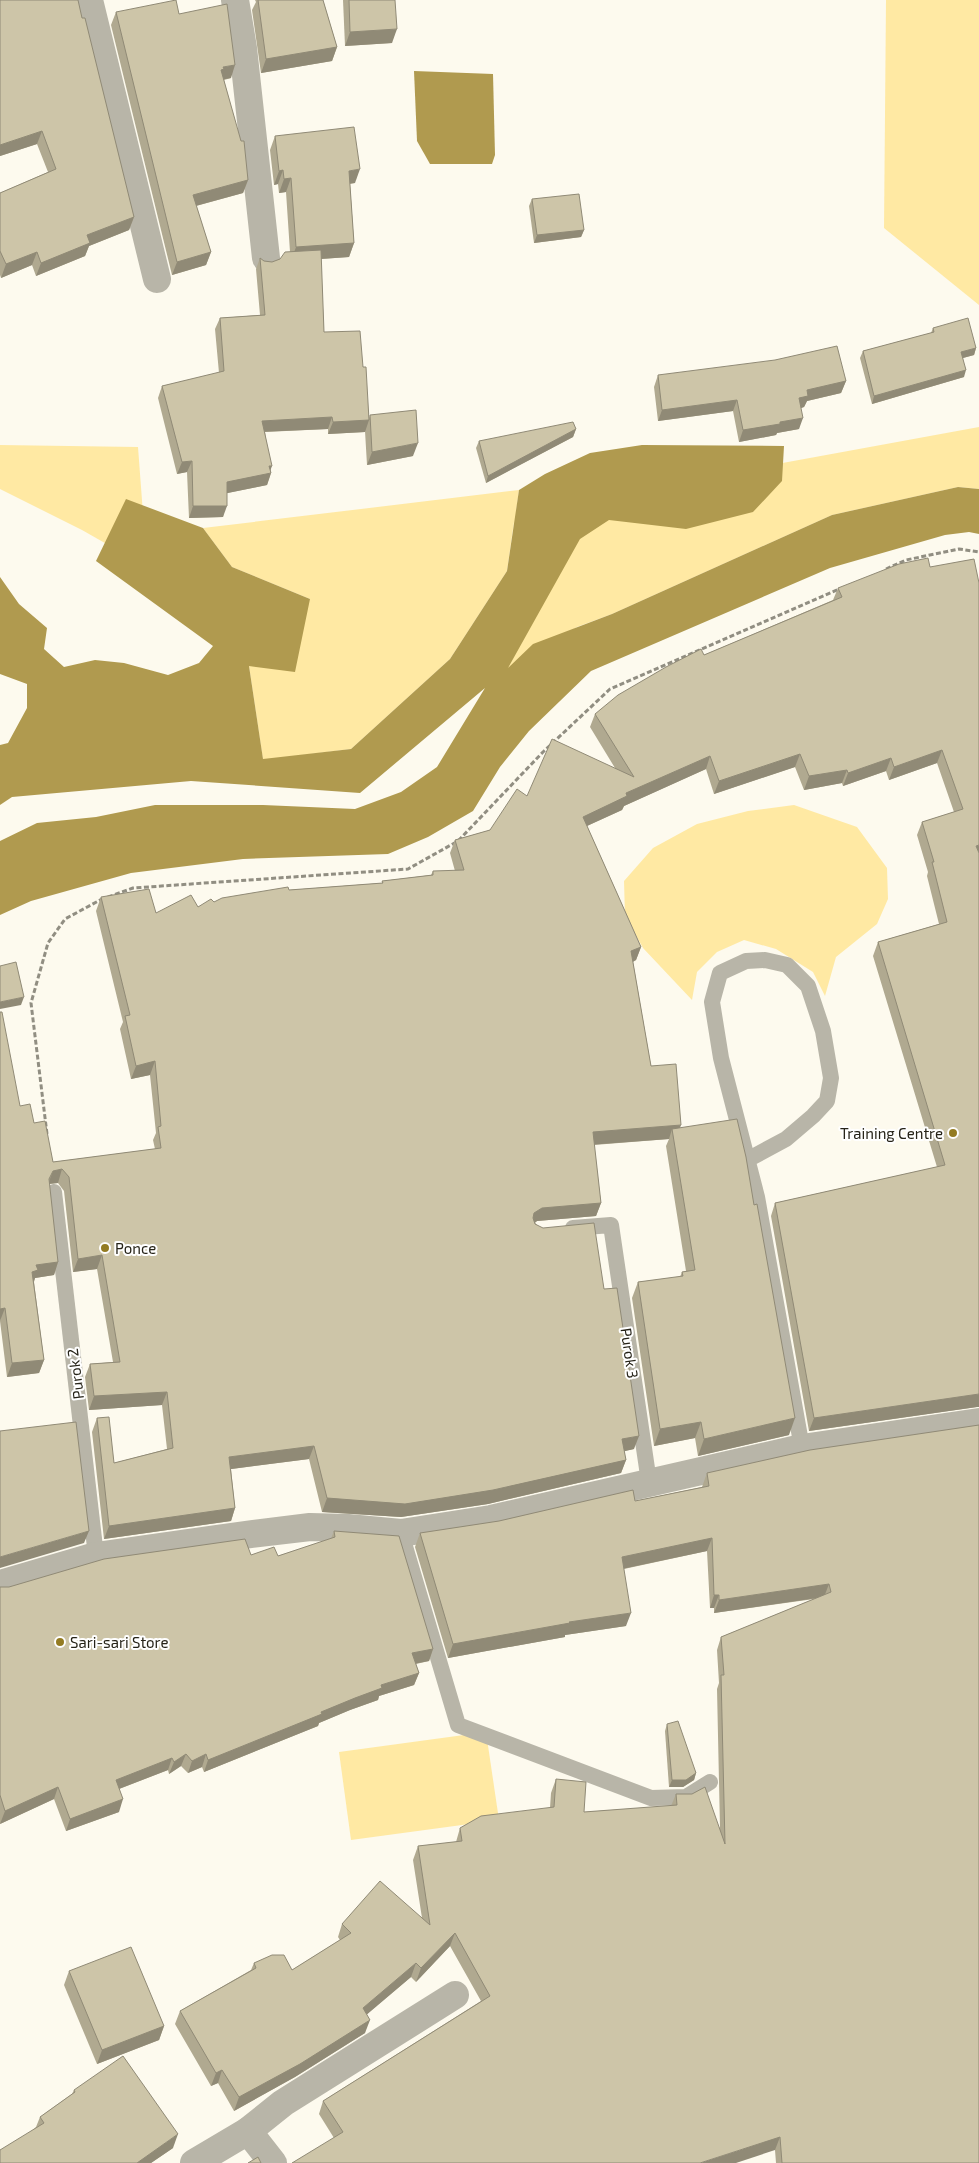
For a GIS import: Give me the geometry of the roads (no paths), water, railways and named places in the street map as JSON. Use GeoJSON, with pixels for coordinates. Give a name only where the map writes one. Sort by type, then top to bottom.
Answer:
{"type":"FeatureCollection","features":[{"type":"Feature","properties":{"kind":"street"},"geometry":{"type":"LineString","coordinates":[[90,0],[157,279]]}},
{"type":"Feature","properties":{"kind":"street"},"geometry":{"type":"LineString","coordinates":[[235,0],[244,48],[266,258]]}},
{"type":"Feature","properties":{"kind":"street"},"geometry":{"type":"LineString","coordinates":[[0,1584],[96,1556],[310,1528],[348,1528],[401,1533],[491,1519],[564,1504],[649,1482],[802,1448],[979,1422]]}},
{"type":"Feature","properties":{"kind":"street"},"geometry":{"type":"LineString","coordinates":[[194,2163],[248,2131],[283,2103],[455,1995]]}},
{"type":"Feature","properties":{"kind":"street"},"geometry":{"type":"LineString","coordinates":[[248,2131],[273,2163]]}},
{"type":"Feature","properties":{"kind":"lane"},"geometry":{"type":"LineString","coordinates":[[747,1160],[786,1139],[813,1116],[827,1101],[831,1078],[823,1030],[808,986],[787,965],[765,960],[746,961],[720,973],[712,1002],[721,1058],[747,1160],[757,1197],[802,1448]]}},
{"type":"Feature","properties":{"kind":"lane","name":"Purok 2"},"geometry":{"type":"LineString","coordinates":[[54,1192],[96,1556]]}},
{"type":"Feature","properties":{"kind":"lane","name":"Purok 3"},"geometry":{"type":"LineString","coordinates":[[556,1229],[611,1225],[649,1482]]}},
{"type":"Feature","properties":{"kind":"lane"},"geometry":{"type":"LineString","coordinates":[[401,1533],[458,1725],[651,1798],[686,1797],[710,1782]]}},
{"type":"Feature","properties":{"kind":"place","name":"Training Centre"},"geometry":{"type":"Point","coordinates":[953,1133]}},
{"type":"Feature","properties":{"kind":"place","name":"Ponce"},"geometry":{"type":"Point","coordinates":[105,1248]}},
{"type":"Feature","properties":{"kind":"place","name":"Sari-sari Store"},"geometry":{"type":"Point","coordinates":[60,1642]}}]}
